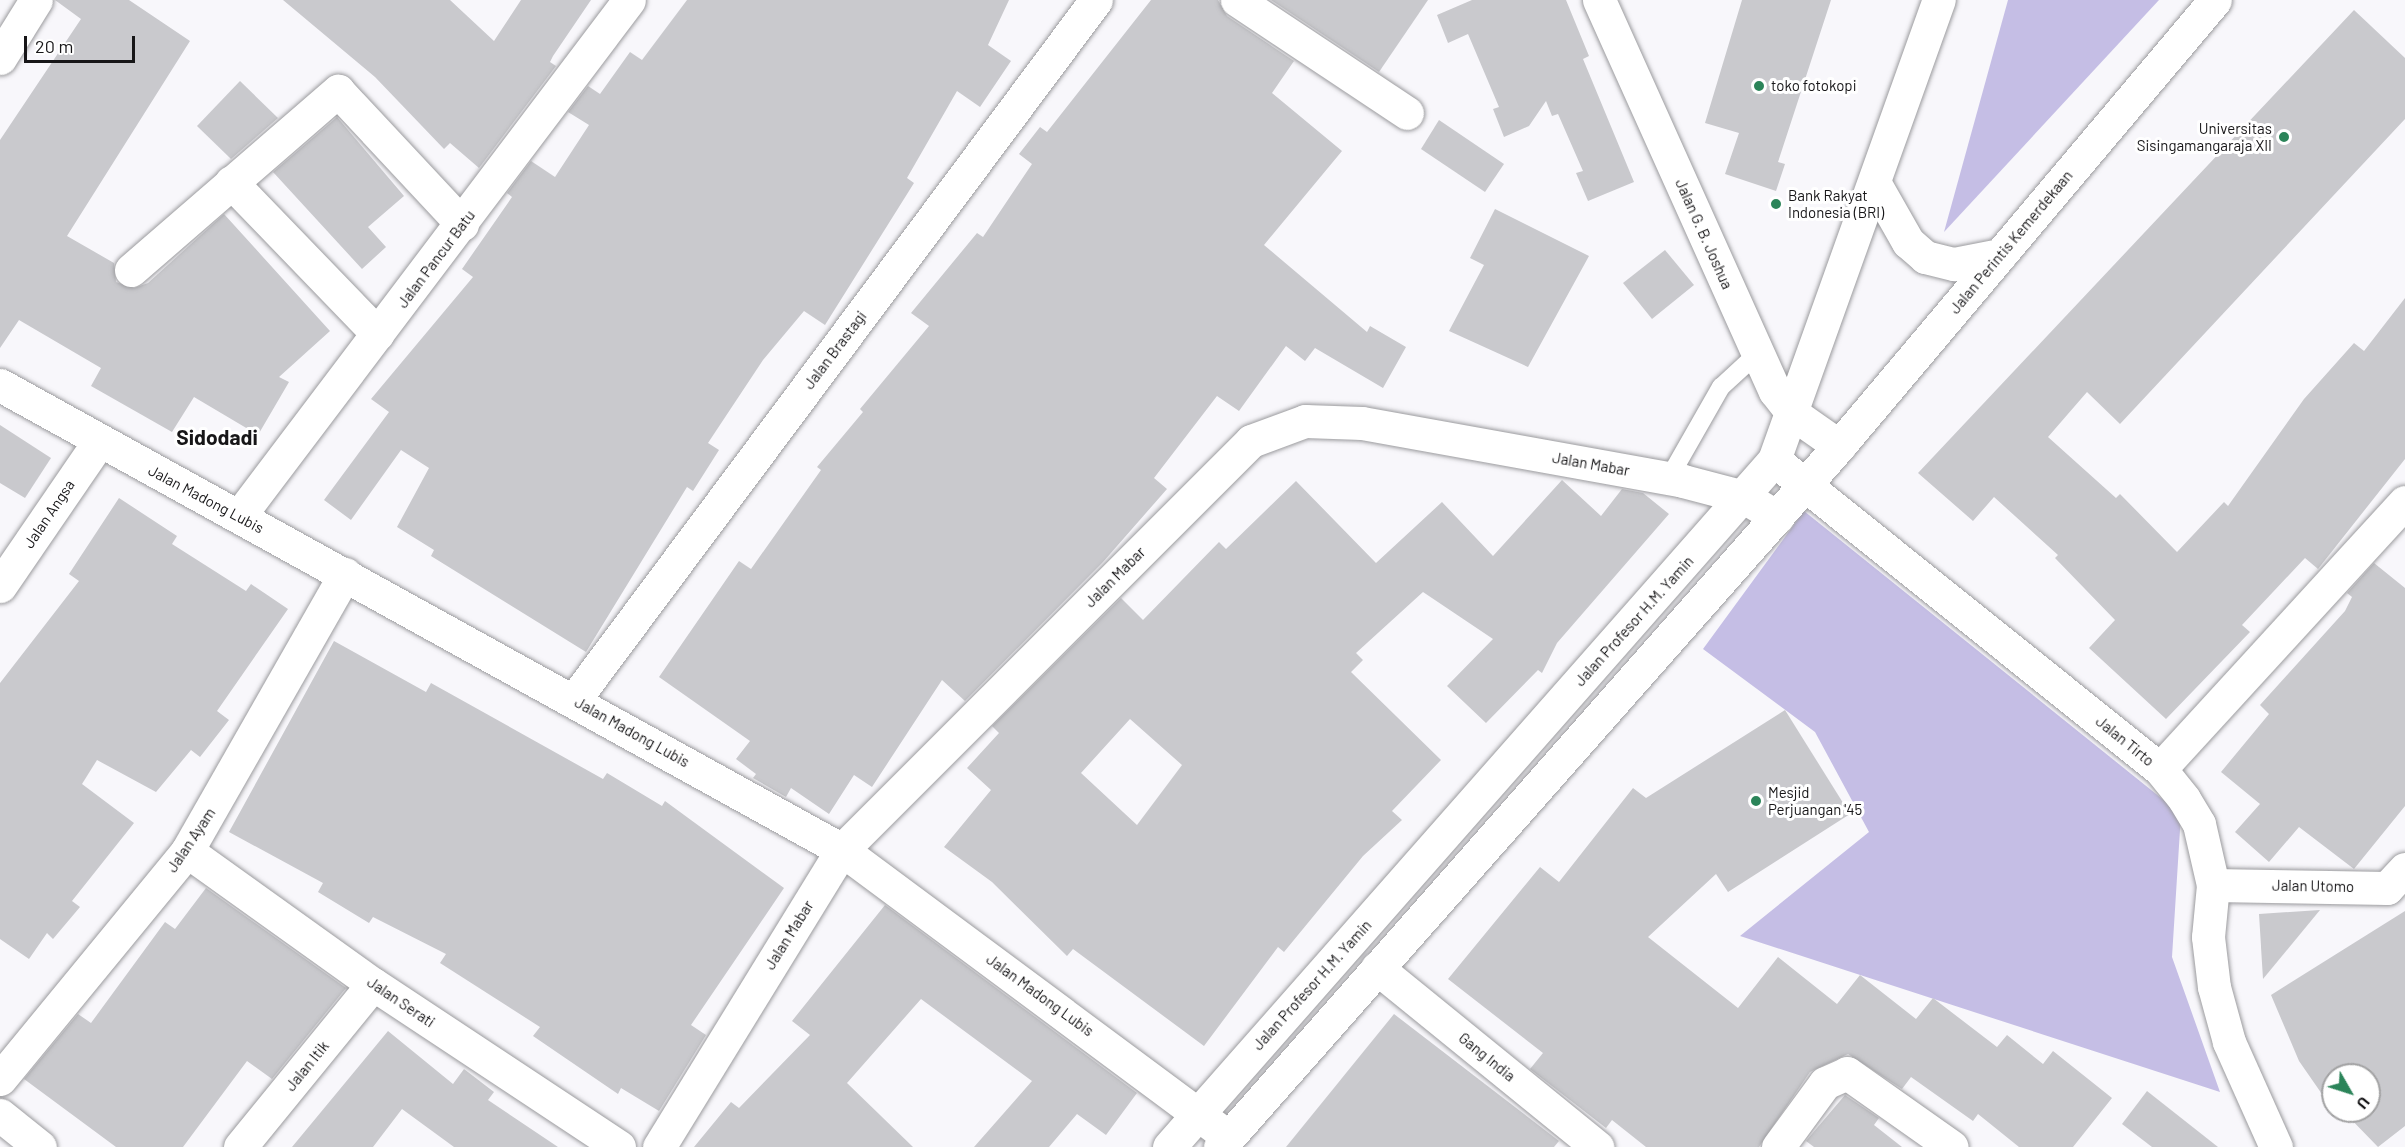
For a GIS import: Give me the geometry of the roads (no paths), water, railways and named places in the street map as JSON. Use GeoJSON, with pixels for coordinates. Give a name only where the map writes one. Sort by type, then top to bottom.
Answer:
{"type":"FeatureCollection","features":[{"type":"Feature","properties":{"kind":"street"},"geometry":{"type":"LineString","coordinates":[[0,58],[36,0]]}},
{"type":"Feature","properties":{"kind":"street","name":"Jalan Pancur Batu"},"geometry":{"type":"LineString","coordinates":[[240,515],[629,0]]}},
{"type":"Feature","properties":{"kind":"street","name":"Jalan Brastagi"},"geometry":{"type":"LineString","coordinates":[[574,700],[1096,0]]}},
{"type":"Feature","properties":{"kind":"street"},"geometry":{"type":"LineString","coordinates":[[1237,0],[1407,113]]}},
{"type":"Feature","properties":{"kind":"street","name":"Jalan G. B. Joshua"},"geometry":{"type":"LineString","coordinates":[[1599,0],[1758,354],[1792,413],[1839,446]]}},
{"type":"Feature","properties":{"kind":"street","name":"Jalan Profesor H.M. Yamin"},"geometry":{"type":"LineString","coordinates":[[1169,1147],[1744,497],[1774,459],[1875,184],[1939,0]]}},
{"type":"Feature","properties":{"kind":"street","name":"Jalan Perintis Kemerdekaan"},"geometry":{"type":"LineString","coordinates":[[1806,483],[2215,0]]}},
{"type":"Feature","properties":{"kind":"street"},"geometry":{"type":"LineString","coordinates":[[131,270],[338,91],[462,224]]}},
{"type":"Feature","properties":{"kind":"street"},"geometry":{"type":"LineString","coordinates":[[231,182],[378,334]]}},
{"type":"Feature","properties":{"kind":"street"},"geometry":{"type":"LineString","coordinates":[[1875,184],[1908,242],[1925,257],[1954,264],[2000,255]]}},
{"type":"Feature","properties":{"kind":"street","name":"Jalan Madong Lubis"},"geometry":{"type":"LineString","coordinates":[[0,385],[98,443],[240,515],[842,850],[1199,1113],[1224,1142]]}},
{"type":"Feature","properties":{"kind":"street","name":"Jalan Mabar"},"geometry":{"type":"LineString","coordinates":[[659,1147],[842,850],[1251,441],[1305,421],[1362,423],[1669,478],[1744,497],[1777,517]]}},
{"type":"Feature","properties":{"kind":"street","name":"Jalan Angsa"},"geometry":{"type":"LineString","coordinates":[[0,586],[98,443]]}},
{"type":"Feature","properties":{"kind":"street","name":"Jalan Tirto"},"geometry":{"type":"LineString","coordinates":[[1774,459],[2160,769],[2199,824],[2213,885],[2208,937],[2214,987],[2229,1042],[2276,1147]]}},
{"type":"Feature","properties":{"kind":"street"},"geometry":{"type":"LineString","coordinates":[[1224,1142],[1806,483]]}},
{"type":"Feature","properties":{"kind":"street"},"geometry":{"type":"LineString","coordinates":[[2160,769],[2405,502]]}},
{"type":"Feature","properties":{"kind":"street","name":"Jalan Ayam"},"geometry":{"type":"LineString","coordinates":[[0,1079],[188,851],[345,574]]}},
{"type":"Feature","properties":{"kind":"street","name":"Jalan Serati"},"geometry":{"type":"LineString","coordinates":[[188,851],[373,984],[619,1147]]}},
{"type":"Feature","properties":{"kind":"street","name":"Jalan Utomo"},"geometry":{"type":"LineString","coordinates":[[2213,885],[2399,888]]}},
{"type":"Feature","properties":{"kind":"street","name":"Gang India"},"geometry":{"type":"LineString","coordinates":[[1377,968],[1597,1147]]}},
{"type":"Feature","properties":{"kind":"street","name":"Jalan Itik"},"geometry":{"type":"LineString","coordinates":[[240,1147],[373,984]]}},
{"type":"Feature","properties":{"kind":"street"},"geometry":{"type":"LineString","coordinates":[[1778,1147],[1825,1083],[1847,1073],[1952,1147]]}},
{"type":"Feature","properties":{"kind":"street"},"geometry":{"type":"LineString","coordinates":[[0,1115],[40,1147]]}},
{"type":"Feature","properties":{"kind":"lane"},"geometry":{"type":"LineString","coordinates":[[1669,478],[1721,387],[1758,354]]}},
{"type":"Feature","properties":{"kind":"place","name":"toko fotokopi"},"geometry":{"type":"Point","coordinates":[1759,86]}},
{"type":"Feature","properties":{"kind":"place","name":"Universitas Sisingamangaraja XII"},"geometry":{"type":"Point","coordinates":[2284,137]}},
{"type":"Feature","properties":{"kind":"place","name":"Bank Rakyat Indonesia (BRI)"},"geometry":{"type":"Point","coordinates":[1776,204]}},
{"type":"Feature","properties":{"kind":"place","name":"Mesjid Perjuangan '45"},"geometry":{"type":"Point","coordinates":[1756,801]}},
{"type":"Feature","properties":{"kind":"district","name":"Sidodadi"},"geometry":{"type":"Point","coordinates":[217,437]}}]}
